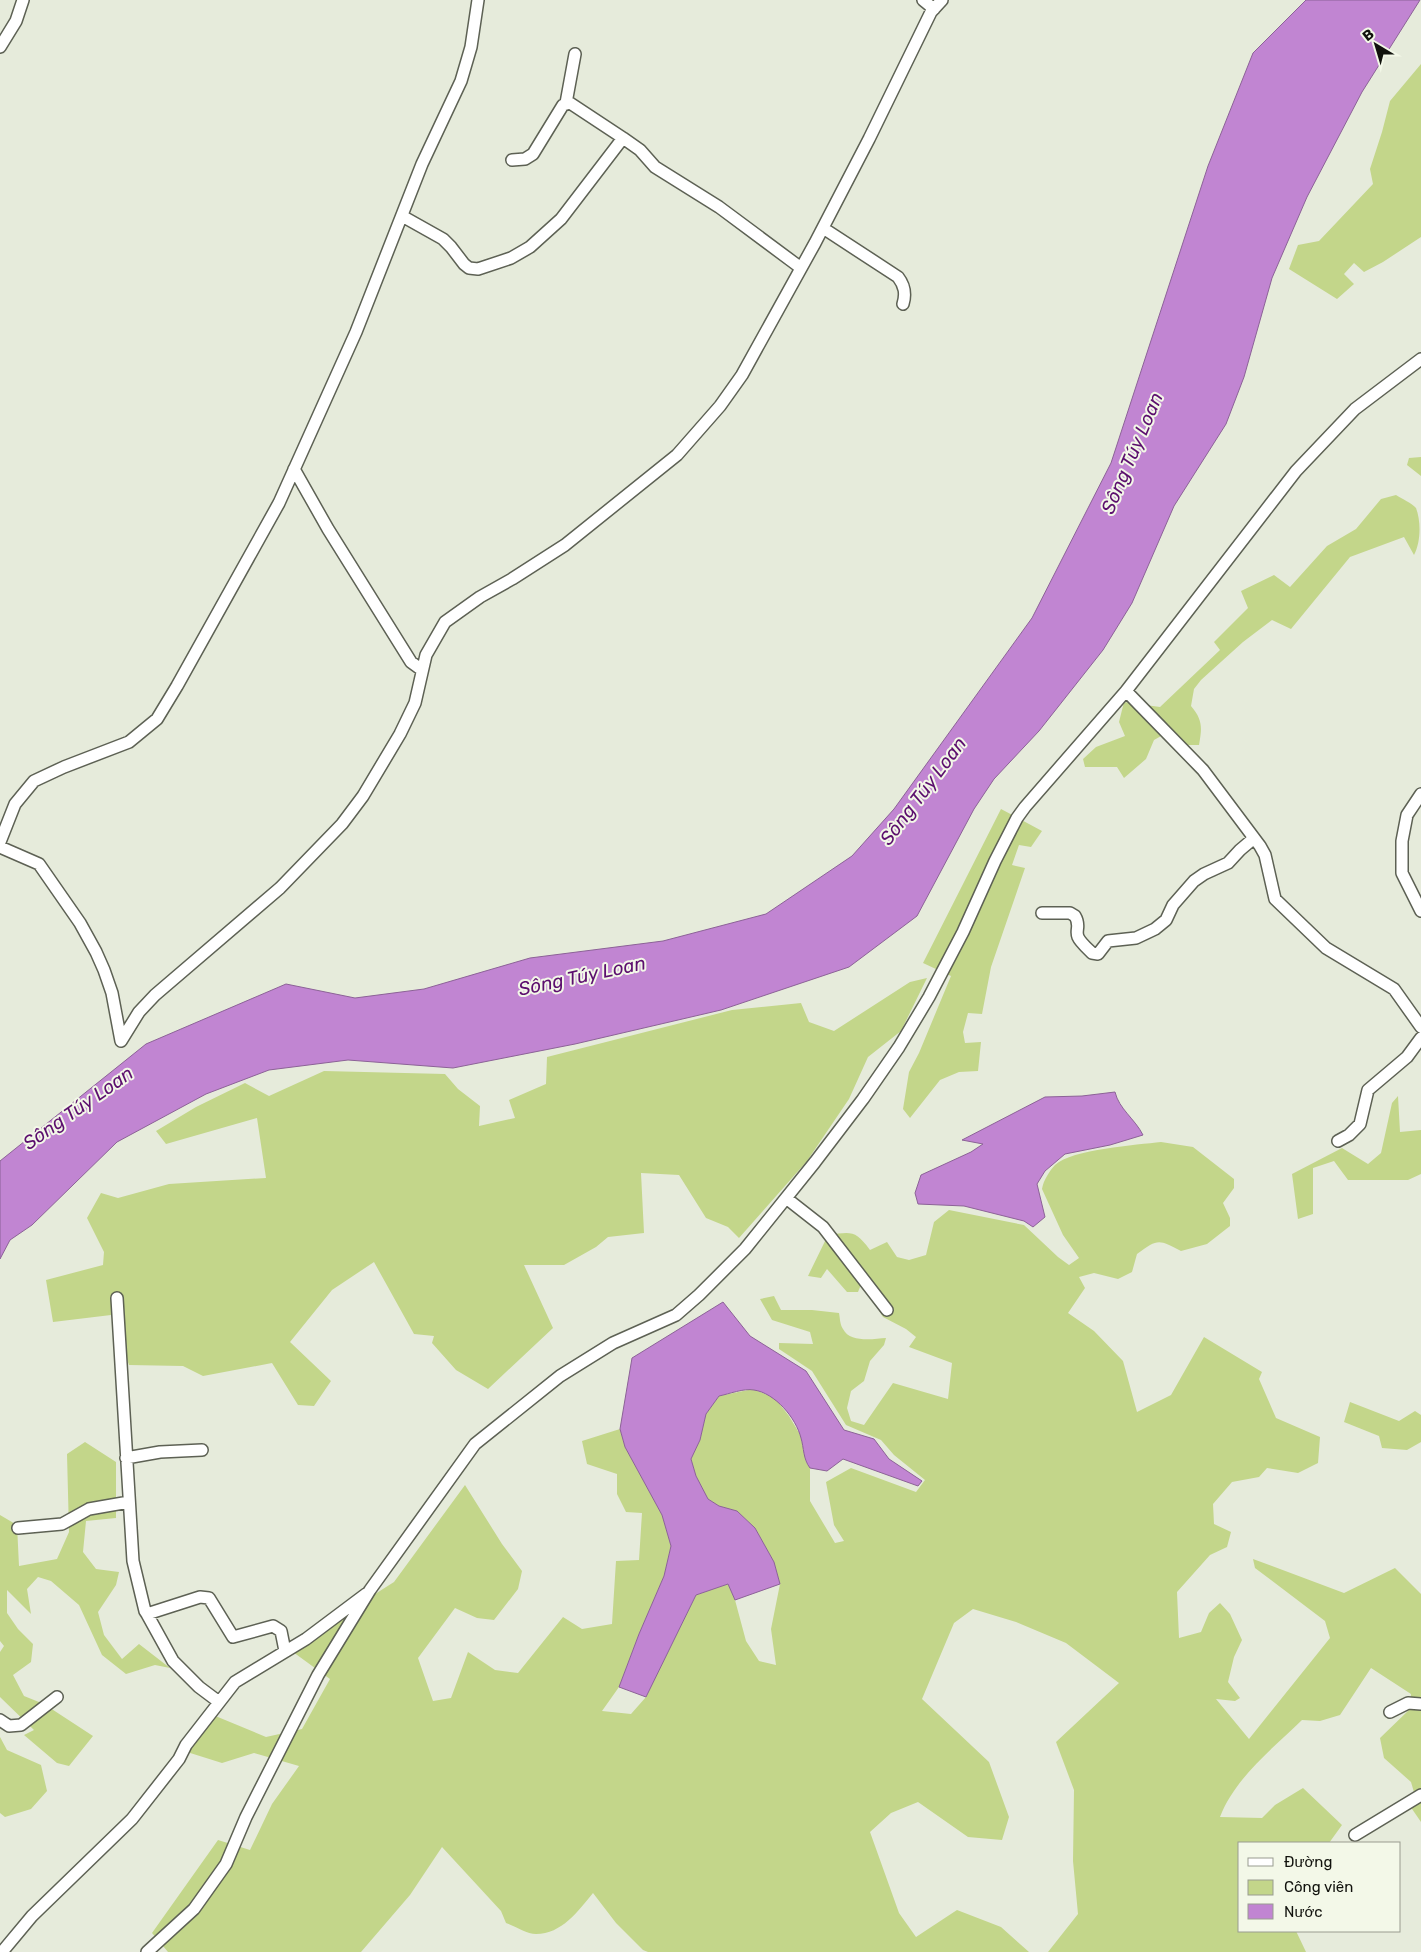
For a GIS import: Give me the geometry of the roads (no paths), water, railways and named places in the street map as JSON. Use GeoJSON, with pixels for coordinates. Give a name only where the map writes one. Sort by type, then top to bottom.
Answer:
{"type":"FeatureCollection","features":[{"type":"Feature","properties":{"kind":"street"},"geometry":{"type":"LineString","coordinates":[[0,47],[16,21],[23,0]]}},
{"type":"Feature","properties":{"kind":"street"},"geometry":{"type":"LineString","coordinates":[[0,842],[15,804],[34,781],[64,767],[130,742],[157,719],[177,686],[279,503],[356,332],[422,164],[461,81],[471,47],[478,0]]}},
{"type":"Feature","properties":{"kind":"street"},"geometry":{"type":"LineString","coordinates":[[924,0],[934,9]]}},
{"type":"Feature","properties":{"kind":"street"},"geometry":{"type":"LineString","coordinates":[[0,847],[39,864],[80,923],[96,952],[112,993],[121,1041],[138,1012],[280,888],[342,824],[362,796],[400,734],[415,703],[426,655],[445,622],[480,597],[565,545],[676,455],[720,406],[742,375],[823,228],[934,9],[942,0]]}},
{"type":"Feature","properties":{"kind":"street"},"geometry":{"type":"LineString","coordinates":[[512,160],[525,159],[532,154],[566,103],[574,54]]}},
{"type":"Feature","properties":{"kind":"street"},"geometry":{"type":"LineString","coordinates":[[566,103],[570,103],[623,138],[640,150],[655,166],[719,207],[801,268]]}},
{"type":"Feature","properties":{"kind":"street"},"geometry":{"type":"LineString","coordinates":[[402,216],[443,239],[469,268],[478,269],[511,258],[530,247],[561,219],[623,138]]}},
{"type":"Feature","properties":{"kind":"street"},"geometry":{"type":"LineString","coordinates":[[823,228],[898,277],[904,287],[905,298],[903,304]]}},
{"type":"Feature","properties":{"kind":"street"},"geometry":{"type":"LineString","coordinates":[[147,1952],[194,1909],[226,1864],[246,1818],[318,1676],[370,1590],[475,1444],[560,1376],[613,1342],[676,1314],[699,1295],[745,1249],[863,1099],[899,1047],[947,964],[1017,818],[1035,794],[1090,735],[1126,691],[1296,471],[1355,409],[1421,359]]}},
{"type":"Feature","properties":{"kind":"street"},"geometry":{"type":"LineString","coordinates":[[294,469],[328,529],[411,662],[422,670]]}},
{"type":"Feature","properties":{"kind":"street"},"geometry":{"type":"LineString","coordinates":[[1126,691],[1203,770],[1266,855],[1276,899],[1326,948],[1394,989],[1421,1027]]}},
{"type":"Feature","properties":{"kind":"street"},"geometry":{"type":"LineString","coordinates":[[1421,794],[1406,816],[1402,841],[1402,873],[1421,911]]}},
{"type":"Feature","properties":{"kind":"street"},"geometry":{"type":"LineString","coordinates":[[1042,913],[1070,914],[1075,916],[1079,924],[1077,935],[1092,953],[1098,954],[1108,941],[1136,938],[1155,929],[1166,920],[1173,906],[1194,881],[1204,874],[1228,863],[1253,839]]}},
{"type":"Feature","properties":{"kind":"street"},"geometry":{"type":"LineString","coordinates":[[1338,1141],[1360,1124],[1368,1090],[1407,1057],[1421,1038]]}},
{"type":"Feature","properties":{"kind":"street"},"geometry":{"type":"LineString","coordinates":[[786,1198],[823,1227],[887,1310]]}},
{"type":"Feature","properties":{"kind":"street"},"geometry":{"type":"LineString","coordinates":[[117,1298],[134,1561],[147,1614],[174,1661],[199,1687],[219,1702]]}},
{"type":"Feature","properties":{"kind":"street"},"geometry":{"type":"LineString","coordinates":[[126,1458],[160,1452],[202,1450]]}},
{"type":"Feature","properties":{"kind":"street"},"geometry":{"type":"LineString","coordinates":[[18,1528],[62,1524],[90,1509],[129,1502]]}},
{"type":"Feature","properties":{"kind":"street"},"geometry":{"type":"LineString","coordinates":[[2,1952],[32,1916],[132,1819],[179,1759],[186,1745],[235,1682],[306,1639],[370,1590]]}},
{"type":"Feature","properties":{"kind":"street"},"geometry":{"type":"LineString","coordinates":[[147,1614],[200,1597],[209,1598],[233,1637],[273,1626],[281,1631],[285,1651]]}},
{"type":"Feature","properties":{"kind":"street"},"geometry":{"type":"LineString","coordinates":[[0,1720],[9,1726],[20,1725],[57,1697]]}},
{"type":"Feature","properties":{"kind":"street"},"geometry":{"type":"LineString","coordinates":[[1390,1712],[1408,1703],[1421,1704]]}},
{"type":"Feature","properties":{"kind":"street"},"geometry":{"type":"LineString","coordinates":[[1355,1835],[1421,1795]]}},
{"type":"Feature","properties":{"kind":"water","name":"Sông Túy Loan"},"geometry":{"type":"Polygon","coordinates":[[[1306,0],[1420,0],[1362,92],[1307,197],[1272,278],[1244,377],[1226,424],[1174,506],[1132,603],[1103,650],[1039,731],[994,779],[974,809],[917,916],[849,967],[721,1010],[575,1044],[453,1068],[348,1060],[269,1070],[206,1094],[117,1142],[32,1225],[10,1240],[0,1259],[0,1161],[146,1044],[286,984],[355,998],[424,989],[530,958],[663,941],[766,914],[852,856],[894,809],[1032,618],[1111,463],[1208,166],[1253,53],[1306,0]]]}},
{"type":"Feature","properties":{"kind":"water"},"geometry":{"type":"Polygon","coordinates":[[[1115,1092],[1120,1104],[1143,1135],[1110,1145],[1065,1154],[1045,1171],[1037,1184],[1045,1217],[1033,1227],[1024,1221],[964,1206],[918,1204],[915,1193],[921,1175],[971,1152],[983,1144],[962,1140],[1045,1097],[1082,1096],[1115,1092]]]}},
{"type":"Feature","properties":{"kind":"water"},"geometry":{"type":"Polygon","coordinates":[[[723,1302],[750,1336],[806,1371],[844,1430],[874,1439],[889,1459],[922,1481],[918,1486],[843,1459],[827,1471],[810,1468],[798,1430],[784,1408],[777,1401],[762,1392],[754,1390],[741,1390],[719,1396],[706,1414],[700,1440],[691,1459],[696,1476],[708,1499],[719,1506],[737,1511],[755,1528],[774,1562],[780,1584],[735,1600],[728,1584],[696,1595],[646,1697],[619,1687],[664,1576],[671,1546],[662,1515],[625,1447],[620,1429],[632,1358],[723,1302]]]}}]}
